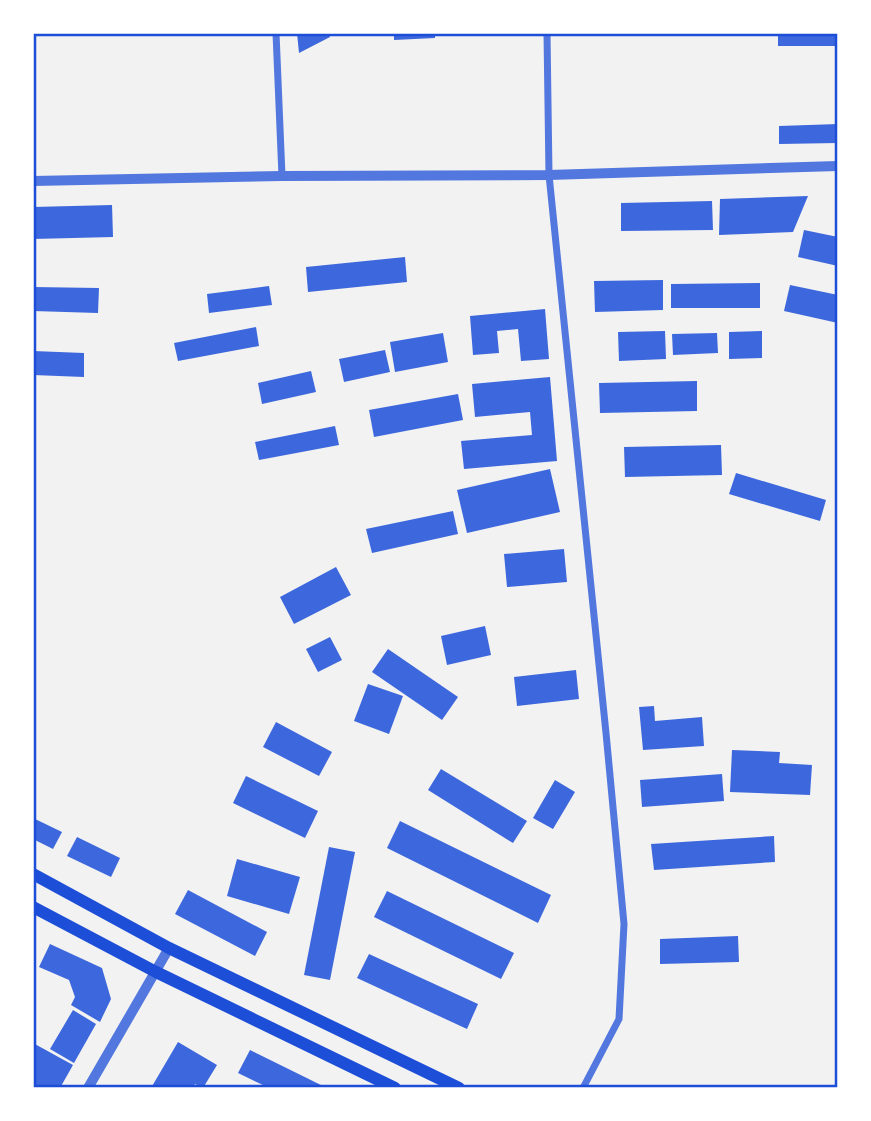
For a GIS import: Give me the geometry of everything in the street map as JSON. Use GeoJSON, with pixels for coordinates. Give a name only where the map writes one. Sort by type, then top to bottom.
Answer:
{"type":"FeatureCollection","features":[{"type":"Feature","properties":{"kind":"main road"},"geometry":{"type":"LineString","coordinates":[[33,874],[169,948],[459,1088]]}},
{"type":"Feature","properties":{"kind":"main road"},"geometry":{"type":"LineString","coordinates":[[33,907],[156,972],[395,1088]]}},
{"type":"Feature","properties":{"kind":"street"},"geometry":{"type":"LineString","coordinates":[[276,33],[282,176]]}},
{"type":"Feature","properties":{"kind":"street"},"geometry":{"type":"LineString","coordinates":[[547,33],[549,175],[624,924],[619,1019],[583,1088]]}},
{"type":"Feature","properties":{"kind":"street"},"geometry":{"type":"LineString","coordinates":[[33,181],[282,176],[549,175],[838,166]]}},
{"type":"Feature","properties":{"kind":"street"},"geometry":{"type":"LineString","coordinates":[[88,1088],[169,948]]}},
{"type":"Feature","properties":{"kind":"building"},"geometry":{"type":"Polygon","coordinates":[[[297,33],[329,33],[330,37],[299,53],[297,33]]]}},
{"type":"Feature","properties":{"kind":"building"},"geometry":{"type":"Polygon","coordinates":[[[394,33],[435,33],[435,38],[394,40],[394,33]]]}},
{"type":"Feature","properties":{"kind":"building"},"geometry":{"type":"Polygon","coordinates":[[[778,33],[838,33],[838,46],[778,46],[778,33]]]}},
{"type":"Feature","properties":{"kind":"building"},"geometry":{"type":"Polygon","coordinates":[[[838,124],[838,143],[779,144],[779,126],[838,124]]]}},
{"type":"Feature","properties":{"kind":"building"},"geometry":{"type":"Polygon","coordinates":[[[808,196],[793,232],[719,235],[720,199],[808,196]]]}},
{"type":"Feature","properties":{"kind":"building"},"geometry":{"type":"Polygon","coordinates":[[[712,201],[713,230],[621,231],[621,203],[712,201]]]}},
{"type":"Feature","properties":{"kind":"building"},"geometry":{"type":"Polygon","coordinates":[[[112,205],[113,237],[33,239],[33,207],[112,205]]]}},
{"type":"Feature","properties":{"kind":"building"},"geometry":{"type":"Polygon","coordinates":[[[804,230],[838,237],[838,266],[798,257],[804,230]]]}},
{"type":"Feature","properties":{"kind":"building"},"geometry":{"type":"Polygon","coordinates":[[[405,257],[407,282],[308,292],[306,267],[405,257]]]}},
{"type":"Feature","properties":{"kind":"building"},"geometry":{"type":"Polygon","coordinates":[[[663,280],[663,310],[595,312],[594,281],[663,280]]]}},
{"type":"Feature","properties":{"kind":"building"},"geometry":{"type":"Polygon","coordinates":[[[760,283],[760,308],[671,308],[671,284],[760,283]]]}},
{"type":"Feature","properties":{"kind":"building"},"geometry":{"type":"Polygon","coordinates":[[[790,285],[838,295],[838,323],[784,311],[790,285]]]}},
{"type":"Feature","properties":{"kind":"building"},"geometry":{"type":"Polygon","coordinates":[[[269,286],[272,305],[209,313],[207,294],[269,286]]]}},
{"type":"Feature","properties":{"kind":"building"},"geometry":{"type":"Polygon","coordinates":[[[33,287],[99,288],[98,313],[33,311],[33,287]]]}},
{"type":"Feature","properties":{"kind":"building"},"geometry":{"type":"Polygon","coordinates":[[[545,309],[549,359],[521,361],[518,329],[497,331],[499,353],[473,355],[470,316],[545,309]]]}},
{"type":"Feature","properties":{"kind":"building"},"geometry":{"type":"Polygon","coordinates":[[[256,327],[259,346],[178,361],[174,343],[256,327]]]}},
{"type":"Feature","properties":{"kind":"building"},"geometry":{"type":"Polygon","coordinates":[[[665,331],[666,359],[619,361],[618,332],[665,331]]]}},
{"type":"Feature","properties":{"kind":"building"},"geometry":{"type":"Polygon","coordinates":[[[762,331],[762,358],[729,359],[729,332],[762,331]]]}},
{"type":"Feature","properties":{"kind":"building"},"geometry":{"type":"Polygon","coordinates":[[[443,333],[448,362],[395,372],[390,342],[443,333]]]}},
{"type":"Feature","properties":{"kind":"building"},"geometry":{"type":"Polygon","coordinates":[[[717,333],[718,353],[673,355],[672,334],[717,333]]]}},
{"type":"Feature","properties":{"kind":"building"},"geometry":{"type":"Polygon","coordinates":[[[385,350],[390,372],[344,382],[339,359],[385,350]]]}},
{"type":"Feature","properties":{"kind":"building"},"geometry":{"type":"Polygon","coordinates":[[[33,351],[84,353],[84,377],[33,375],[33,351]]]}},
{"type":"Feature","properties":{"kind":"building"},"geometry":{"type":"Polygon","coordinates":[[[311,371],[316,392],[262,404],[258,383],[311,371]]]}},
{"type":"Feature","properties":{"kind":"building"},"geometry":{"type":"Polygon","coordinates":[[[550,377],[557,461],[464,469],[461,441],[532,435],[530,412],[475,417],[472,384],[550,377]]]}},
{"type":"Feature","properties":{"kind":"building"},"geometry":{"type":"Polygon","coordinates":[[[697,381],[697,411],[600,413],[599,383],[697,381]]]}},
{"type":"Feature","properties":{"kind":"building"},"geometry":{"type":"Polygon","coordinates":[[[458,394],[463,420],[374,437],[369,410],[458,394]]]}},
{"type":"Feature","properties":{"kind":"building"},"geometry":{"type":"Polygon","coordinates":[[[335,426],[339,445],[259,460],[255,442],[335,426]]]}},
{"type":"Feature","properties":{"kind":"building"},"geometry":{"type":"Polygon","coordinates":[[[721,445],[722,475],[625,477],[624,447],[721,445]]]}},
{"type":"Feature","properties":{"kind":"building"},"geometry":{"type":"Polygon","coordinates":[[[550,469],[560,512],[467,533],[457,490],[550,469]]]}},
{"type":"Feature","properties":{"kind":"building"},"geometry":{"type":"Polygon","coordinates":[[[736,473],[826,500],[820,521],[729,494],[736,473]]]}},
{"type":"Feature","properties":{"kind":"building"},"geometry":{"type":"Polygon","coordinates":[[[453,511],[458,534],[372,553],[366,529],[453,511]]]}},
{"type":"Feature","properties":{"kind":"building"},"geometry":{"type":"Polygon","coordinates":[[[564,549],[567,582],[507,587],[504,554],[564,549]]]}},
{"type":"Feature","properties":{"kind":"building"},"geometry":{"type":"Polygon","coordinates":[[[336,567],[351,595],[294,624],[280,597],[336,567]]]}},
{"type":"Feature","properties":{"kind":"building"},"geometry":{"type":"Polygon","coordinates":[[[485,626],[491,655],[447,665],[441,636],[485,626]]]}},
{"type":"Feature","properties":{"kind":"building"},"geometry":{"type":"Polygon","coordinates":[[[330,637],[342,660],[318,672],[306,649],[330,637]]]}},
{"type":"Feature","properties":{"kind":"building"},"geometry":{"type":"Polygon","coordinates":[[[388,649],[458,697],[442,720],[372,672],[388,649]]]}},
{"type":"Feature","properties":{"kind":"building"},"geometry":{"type":"Polygon","coordinates":[[[576,670],[579,699],[517,706],[514,677],[576,670]]]}},
{"type":"Feature","properties":{"kind":"building"},"geometry":{"type":"Polygon","coordinates":[[[368,684],[403,696],[389,734],[354,721],[368,684]]]}},
{"type":"Feature","properties":{"kind":"building"},"geometry":{"type":"Polygon","coordinates":[[[654,706],[655,721],[702,717],[704,746],[643,750],[639,707],[654,706]]]}},
{"type":"Feature","properties":{"kind":"building"},"geometry":{"type":"Polygon","coordinates":[[[276,722],[332,752],[319,776],[263,747],[276,722]]]}},
{"type":"Feature","properties":{"kind":"building"},"geometry":{"type":"Polygon","coordinates":[[[732,750],[780,752],[779,763],[812,765],[810,795],[730,792],[732,750]]]}},
{"type":"Feature","properties":{"kind":"building"},"geometry":{"type":"Polygon","coordinates":[[[441,769],[527,821],[513,843],[428,790],[441,769]]]}},
{"type":"Feature","properties":{"kind":"building"},"geometry":{"type":"Polygon","coordinates":[[[722,774],[724,801],[642,807],[640,780],[722,774]]]}},
{"type":"Feature","properties":{"kind":"building"},"geometry":{"type":"Polygon","coordinates":[[[246,776],[318,811],[305,838],[233,803],[246,776]]]}},
{"type":"Feature","properties":{"kind":"building"},"geometry":{"type":"Polygon","coordinates":[[[555,780],[575,792],[553,829],[533,818],[555,780]]]}},
{"type":"Feature","properties":{"kind":"building"},"geometry":{"type":"Polygon","coordinates":[[[33,818],[62,832],[53,849],[33,839],[33,818]]]}},
{"type":"Feature","properties":{"kind":"building"},"geometry":{"type":"Polygon","coordinates":[[[400,821],[551,895],[538,923],[387,848],[400,821]]]}},
{"type":"Feature","properties":{"kind":"building"},"geometry":{"type":"Polygon","coordinates":[[[774,836],[775,862],[654,870],[651,844],[774,836]]]}},
{"type":"Feature","properties":{"kind":"building"},"geometry":{"type":"Polygon","coordinates":[[[77,837],[120,858],[111,877],[67,856],[77,837]]]}},
{"type":"Feature","properties":{"kind":"building"},"geometry":{"type":"Polygon","coordinates":[[[329,847],[355,852],[330,980],[304,975],[329,847]]]}},
{"type":"Feature","properties":{"kind":"building"},"geometry":{"type":"Polygon","coordinates":[[[237,859],[300,877],[289,914],[227,896],[237,859]]]}},
{"type":"Feature","properties":{"kind":"building"},"geometry":{"type":"Polygon","coordinates":[[[188,890],[267,932],[255,956],[175,914],[188,890]]]}},
{"type":"Feature","properties":{"kind":"building"},"geometry":{"type":"Polygon","coordinates":[[[387,891],[514,953],[501,979],[374,917],[387,891]]]}},
{"type":"Feature","properties":{"kind":"building"},"geometry":{"type":"Polygon","coordinates":[[[738,936],[739,962],[660,964],[660,939],[738,936]]]}},
{"type":"Feature","properties":{"kind":"building"},"geometry":{"type":"Polygon","coordinates":[[[50,944],[102,968],[111,999],[100,1022],[71,1005],[75,997],[69,980],[39,967],[50,944]]]}},
{"type":"Feature","properties":{"kind":"building"},"geometry":{"type":"Polygon","coordinates":[[[369,954],[478,1004],[467,1029],[357,978],[369,954]]]}},
{"type":"Feature","properties":{"kind":"building"},"geometry":{"type":"Polygon","coordinates":[[[73,1010],[96,1024],[74,1063],[50,1049],[73,1010]]]}},
{"type":"Feature","properties":{"kind":"building"},"geometry":{"type":"Polygon","coordinates":[[[178,1042],[217,1065],[203,1088],[195,1084],[193,1088],[151,1088],[178,1042]]]}},
{"type":"Feature","properties":{"kind":"building"},"geometry":{"type":"Polygon","coordinates":[[[33,1043],[73,1065],[60,1088],[33,1088],[33,1043]]]}},
{"type":"Feature","properties":{"kind":"building"},"geometry":{"type":"Polygon","coordinates":[[[250,1050],[327,1088],[269,1088],[238,1073],[250,1050]]]}}]}
